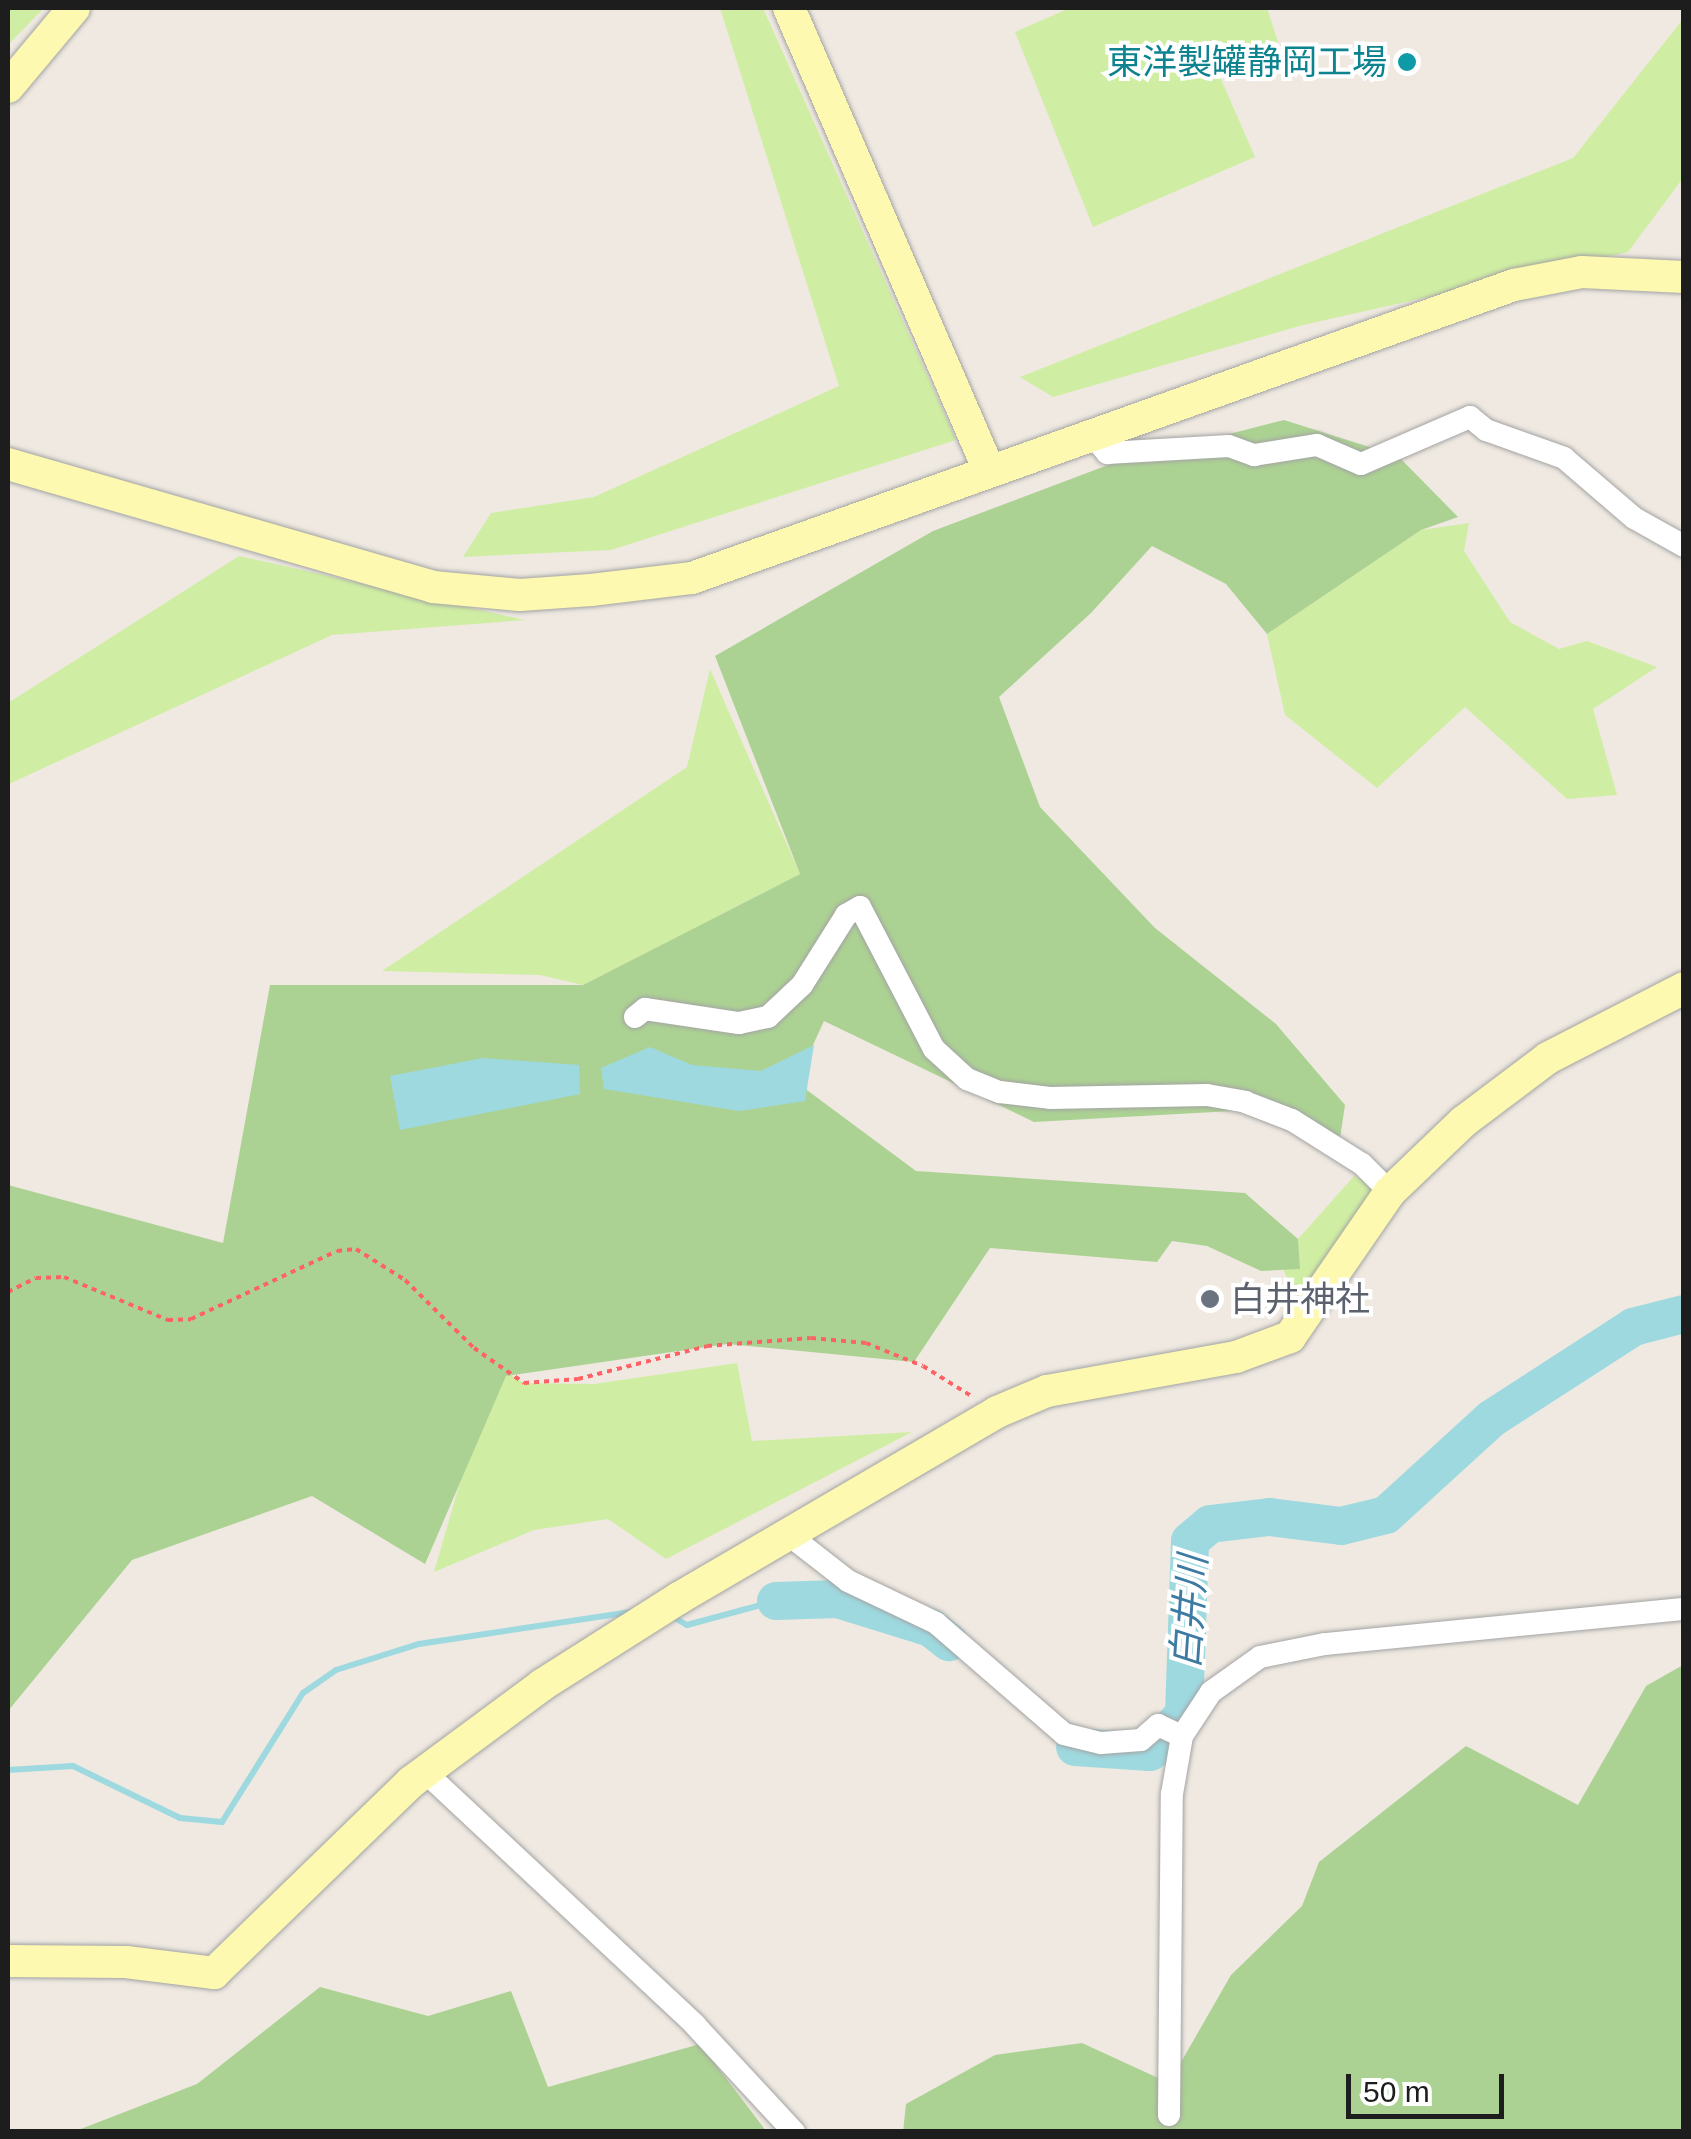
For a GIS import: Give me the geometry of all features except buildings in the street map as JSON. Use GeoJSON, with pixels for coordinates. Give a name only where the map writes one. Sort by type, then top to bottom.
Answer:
{"type":"FeatureCollection","features":[{"type":"Feature","properties":{"kind":"street"},"geometry":{"type":"LineString","coordinates":[[8,87],[74,8]]}},
{"type":"Feature","properties":{"kind":"street"},"geometry":{"type":"LineString","coordinates":[[789,8],[988,468]]}},
{"type":"Feature","properties":{"kind":"street"},"geometry":{"type":"LineString","coordinates":[[8,464],[356,570],[520,596],[692,578],[988,468],[1514,285],[1582,272],[1684,277]]}},
{"type":"Feature","properties":{"kind":"street"},"geometry":{"type":"LineString","coordinates":[[1089,432],[1107,453],[1229,446],[1254,455],[1317,444],[1361,464],[1470,417],[1486,430],[1564,458],[1634,518],[1684,546]]}},
{"type":"Feature","properties":{"kind":"street"},"geometry":{"type":"LineString","coordinates":[[635,1017],[644,1010],[740,1022],[768,1017],[802,985],[846,915],[860,907],[934,1049],[966,1079],[1000,1092],[1050,1098],[1207,1095],[1245,1102],[1292,1120],[1362,1164],[1390,1192]]}},
{"type":"Feature","properties":{"kind":"street"},"geometry":{"type":"LineString","coordinates":[[8,1961],[126,1962],[214,1972],[426,1772],[542,1685],[996,1412],[1046,1391],[1236,1357],[1290,1337],[1390,1192],[1463,1122],[1548,1058],[1684,988]]}},
{"type":"Feature","properties":{"kind":"street"},"geometry":{"type":"LineString","coordinates":[[789,1535],[848,1580],[936,1622],[1064,1734],[1101,1743],[1141,1740],[1158,1725],[1182,1736]]}},
{"type":"Feature","properties":{"kind":"street"},"geometry":{"type":"LineString","coordinates":[[1169,2116],[1172,1794],[1182,1736],[1210,1692],[1260,1657],[1326,1644],[1684,1609]]}},
{"type":"Feature","properties":{"kind":"street"},"geometry":{"type":"LineString","coordinates":[[426,1772],[682,2012],[794,2132]]}},
{"type":"Feature","properties":{"kind":"path"},"geometry":{"type":"LineString","coordinates":[[8,1292],[36,1278],[64,1277],[168,1320],[191,1319],[337,1251],[356,1249],[395,1272],[474,1348],[524,1382],[578,1379],[707,1346],[811,1338],[866,1343],[923,1366],[996,1412]]}},
{"type":"Feature","properties":{"kind":"green space"},"geometry":{"type":"Polygon","coordinates":[[[8,8],[44,8],[8,45],[8,8]]]}},
{"type":"Feature","properties":{"kind":"green space"},"geometry":{"type":"Polygon","coordinates":[[[720,8],[763,8],[956,440],[611,550],[463,557],[491,513],[594,497],[839,386],[720,8]]]}},
{"type":"Feature","properties":{"kind":"green space"},"geometry":{"type":"Polygon","coordinates":[[[1070,8],[1267,8],[1278,42],[1217,70],[1255,157],[1093,227],[1015,32],[1070,8]]]}},
{"type":"Feature","properties":{"kind":"green space"},"geometry":{"type":"Polygon","coordinates":[[[1683,19],[1683,178],[1628,252],[1303,325],[1053,397],[1020,377],[1573,158],[1683,19]]]}},
{"type":"Feature","properties":{"kind":"green space"},"geometry":{"type":"Polygon","coordinates":[[[1284,420],[1398,456],[1458,517],[1421,530],[1267,634],[1226,584],[1152,546],[1091,613],[999,697],[1040,807],[1155,928],[1276,1024],[1345,1105],[1339,1145],[1292,1120],[1232,1111],[1034,1122],[824,1021],[796,1082],[916,1171],[1245,1193],[1298,1239],[1300,1269],[1261,1271],[1207,1246],[1172,1241],[1157,1262],[990,1248],[914,1362],[727,1344],[506,1376],[425,1564],[312,1496],[132,1560],[8,1711],[8,1185],[223,1243],[270,985],[583,985],[800,874],[715,656],[933,531],[1108,465],[1284,420]]]}},
{"type":"Feature","properties":{"kind":"green space"},"geometry":{"type":"Polygon","coordinates":[[[1469,523],[1464,551],[1510,622],[1559,649],[1587,641],[1657,667],[1593,709],[1617,795],[1567,799],[1465,707],[1377,788],[1285,715],[1267,634],[1421,530],[1469,523]]]}},
{"type":"Feature","properties":{"kind":"green space"},"geometry":{"type":"Polygon","coordinates":[[[239,556],[525,620],[332,635],[9,784],[8,703],[239,556]]]}},
{"type":"Feature","properties":{"kind":"green space"},"geometry":{"type":"Polygon","coordinates":[[[710,669],[800,874],[583,985],[540,975],[382,971],[687,767],[710,669]]]}},
{"type":"Feature","properties":{"kind":"green space"},"geometry":{"type":"Polygon","coordinates":[[[1354,1176],[1379,1188],[1302,1303],[1283,1270],[1299,1268],[1298,1239],[1354,1176]]]}},
{"type":"Feature","properties":{"kind":"green space"},"geometry":{"type":"Polygon","coordinates":[[[737,1363],[752,1441],[912,1432],[666,1559],[608,1519],[534,1530],[434,1572],[494,1365],[524,1383],[594,1384],[737,1363]]]}},
{"type":"Feature","properties":{"kind":"green space"},"geometry":{"type":"Polygon","coordinates":[[[1683,1665],[1683,2131],[903,2132],[906,2104],[995,2055],[1082,2043],[1169,2083],[1231,1975],[1302,1906],[1319,1862],[1466,1746],[1578,1805],[1646,1686],[1683,1665]]]}},
{"type":"Feature","properties":{"kind":"green space"},"geometry":{"type":"Polygon","coordinates":[[[320,1987],[428,2016],[511,1991],[548,2087],[700,2044],[766,2131],[73,2132],[197,2084],[320,1987]]]}},
{"type":"Feature","properties":{"kind":"water"},"geometry":{"type":"Polygon","coordinates":[[[814,1045],[805,1101],[739,1111],[604,1089],[601,1068],[650,1047],[692,1065],[761,1071],[814,1045]]]}},
{"type":"Feature","properties":{"kind":"water"},"geometry":{"type":"Polygon","coordinates":[[[483,1058],[579,1065],[580,1094],[400,1130],[390,1076],[483,1058]]]}},
{"type":"Feature","properties":{"kind":"waterway","name":"白井川"},"geometry":{"type":"LineString","coordinates":[[1075,1747],[1150,1752],[1184,1714],[1190,1541],[1210,1524],[1270,1517],[1341,1526],[1386,1515],[1491,1419],[1633,1327],[1684,1314]]}},
{"type":"Feature","properties":{"kind":"waterway","name":"白井川"},"geometry":{"type":"LineString","coordinates":[[776,1601],[838,1599],[931,1628],[949,1642]]}},
{"type":"Feature","properties":{"kind":"waterway"},"geometry":{"type":"LineString","coordinates":[[673,1617],[687,1625],[776,1601]]}},
{"type":"Feature","properties":{"kind":"waterway"},"geometry":{"type":"LineString","coordinates":[[8,1770],[73,1766],[180,1818],[222,1822],[303,1693],[336,1670],[419,1644],[631,1612]]}},
{"type":"Feature","properties":{"kind":"place","name":"東洋製罐静岡工場"},"geometry":{"type":"Point","coordinates":[1407,62]}},
{"type":"Feature","properties":{"kind":"place","name":"白井神社"},"geometry":{"type":"Point","coordinates":[1210,1299]}}]}
